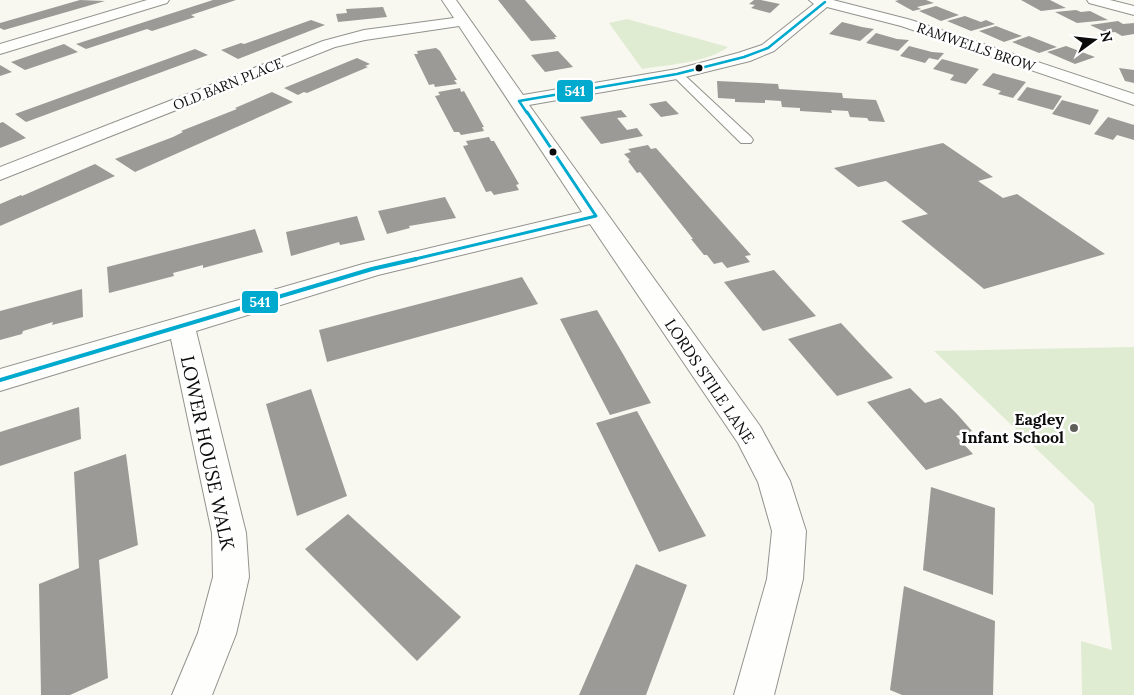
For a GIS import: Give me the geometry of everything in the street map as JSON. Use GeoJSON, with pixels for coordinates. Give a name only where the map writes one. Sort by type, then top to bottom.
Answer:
{"type":"FeatureCollection","features":[{"type":"Feature","properties":{"kind":"street"},"geometry":{"type":"LineString","coordinates":[[0,49],[162,0]]}},
{"type":"Feature","properties":{"kind":"street","name":"LORDS STILE LANE"},"geometry":{"type":"LineString","coordinates":[[449,0],[748,435],[774,481],[789,531],[785,580],[754,695]]}},
{"type":"Feature","properties":{"kind":"street"},"geometry":{"type":"LineString","coordinates":[[1094,0],[1134,11]]}},
{"type":"Feature","properties":{"kind":"street"},"geometry":{"type":"LineString","coordinates":[[519,101],[677,74],[744,57],[768,48],[787,35],[820,1]]}},
{"type":"Feature","properties":{"kind":"street","name":"RAMWELLS BROW"},"geometry":{"type":"LineString","coordinates":[[820,1],[906,23],[1134,100]]}},
{"type":"Feature","properties":{"kind":"street","name":"OLD BARN PLACE"},"geometry":{"type":"LineString","coordinates":[[0,174],[328,44],[364,35],[464,21]]}},
{"type":"Feature","properties":{"kind":"street"},"geometry":{"type":"LineString","coordinates":[[0,380],[372,269],[596,216]]}},
{"type":"Feature","properties":{"kind":"street","name":"LOWER HOUSE WALK"},"geometry":{"type":"LineString","coordinates":[[181,325],[229,533],[231,577],[217,634],[192,695]]}},
{"type":"Feature","properties":{"kind":"lane"},"geometry":{"type":"LineString","coordinates":[[677,74],[746,140]]}},
{"type":"Feature","properties":{"kind":"green space"},"geometry":{"type":"Polygon","coordinates":[[[627,19],[728,47],[720,52],[699,59],[642,69],[609,23],[627,19]]]}},
{"type":"Feature","properties":{"kind":"green space"},"geometry":{"type":"Polygon","coordinates":[[[1134,347],[1134,695],[1082,695],[1081,641],[1112,650],[1094,504],[934,351],[1134,347]]]}},
{"type":"Feature","properties":{"kind":"building"},"geometry":{"type":"Polygon","coordinates":[[[80,0],[105,1],[4,30],[0,28],[0,23],[80,0]]]}},
{"type":"Feature","properties":{"kind":"building"},"geometry":{"type":"Polygon","coordinates":[[[213,0],[236,0],[191,15],[195,17],[152,31],[147,29],[86,49],[76,44],[213,0]]]}},
{"type":"Feature","properties":{"kind":"building"},"geometry":{"type":"Polygon","coordinates":[[[498,0],[525,0],[557,37],[554,37],[556,39],[531,41],[498,0]]]}},
{"type":"Feature","properties":{"kind":"building"},"geometry":{"type":"Polygon","coordinates":[[[754,0],[780,4],[770,13],[751,8],[755,5],[749,4],[754,0]]]}},
{"type":"Feature","properties":{"kind":"building"},"geometry":{"type":"Polygon","coordinates":[[[926,0],[934,3],[917,7],[921,9],[913,11],[895,1],[926,0]]]}},
{"type":"Feature","properties":{"kind":"building"},"geometry":{"type":"Polygon","coordinates":[[[1021,0],[1050,0],[1066,8],[1041,11],[1021,0]]]}},
{"type":"Feature","properties":{"kind":"building"},"geometry":{"type":"Polygon","coordinates":[[[936,6],[959,15],[941,21],[919,11],[936,6]]]}},
{"type":"Feature","properties":{"kind":"building"},"geometry":{"type":"Polygon","coordinates":[[[383,7],[387,17],[338,22],[336,14],[347,13],[346,9],[383,7]]]}},
{"type":"Feature","properties":{"kind":"building"},"geometry":{"type":"Polygon","coordinates":[[[1076,10],[1081,12],[1090,11],[1108,20],[1077,23],[1055,12],[1076,10]]]}},
{"type":"Feature","properties":{"kind":"building"},"geometry":{"type":"Polygon","coordinates":[[[965,16],[981,22],[986,20],[995,24],[971,31],[947,21],[965,16]]]}},
{"type":"Feature","properties":{"kind":"building"},"geometry":{"type":"Polygon","coordinates":[[[311,20],[325,25],[238,59],[221,50],[241,43],[244,44],[311,20]]]}},
{"type":"Feature","properties":{"kind":"building"},"geometry":{"type":"Polygon","coordinates":[[[1118,21],[1123,24],[1134,23],[1134,34],[1122,36],[1115,32],[1107,33],[1090,25],[1118,21]]]}},
{"type":"Feature","properties":{"kind":"building"},"geometry":{"type":"Polygon","coordinates":[[[842,22],[874,29],[860,41],[829,34],[842,22]]]}},
{"type":"Feature","properties":{"kind":"building"},"geometry":{"type":"Polygon","coordinates":[[[996,26],[1022,36],[1004,42],[979,31],[996,26]]]}},
{"type":"Feature","properties":{"kind":"building"},"geometry":{"type":"Polygon","coordinates":[[[876,33],[897,39],[909,40],[898,51],[866,43],[876,33]]]}},
{"type":"Feature","properties":{"kind":"building"},"geometry":{"type":"Polygon","coordinates":[[[1029,36],[1057,47],[1039,53],[1012,42],[1029,36]]]}},
{"type":"Feature","properties":{"kind":"building"},"geometry":{"type":"Polygon","coordinates":[[[64,44],[78,52],[25,70],[11,62],[64,44]]]}},
{"type":"Feature","properties":{"kind":"building"},"geometry":{"type":"Polygon","coordinates":[[[909,46],[944,53],[938,60],[929,58],[925,63],[900,56],[909,46]]]}},
{"type":"Feature","properties":{"kind":"building"},"geometry":{"type":"Polygon","coordinates":[[[1066,46],[1095,57],[1075,64],[1047,52],[1066,46]]]}},
{"type":"Feature","properties":{"kind":"building"},"geometry":{"type":"Polygon","coordinates":[[[436,48],[440,51],[457,80],[454,80],[457,84],[435,87],[434,84],[429,85],[414,54],[418,54],[417,51],[436,48]]]}},
{"type":"Feature","properties":{"kind":"building"},"geometry":{"type":"Polygon","coordinates":[[[195,49],[208,55],[26,122],[15,114],[195,49]]]}},
{"type":"Feature","properties":{"kind":"building"},"geometry":{"type":"Polygon","coordinates":[[[558,51],[573,67],[545,72],[531,55],[558,51]]]}},
{"type":"Feature","properties":{"kind":"building"},"geometry":{"type":"Polygon","coordinates":[[[357,58],[370,64],[365,66],[368,67],[307,93],[304,92],[298,95],[284,88],[357,58]]]}},
{"type":"Feature","properties":{"kind":"building"},"geometry":{"type":"Polygon","coordinates":[[[942,59],[979,69],[966,84],[950,80],[954,75],[933,69],[942,59]]]}},
{"type":"Feature","properties":{"kind":"building"},"geometry":{"type":"Polygon","coordinates":[[[0,65],[12,72],[0,76],[0,65]]]}},
{"type":"Feature","properties":{"kind":"building"},"geometry":{"type":"Polygon","coordinates":[[[1119,68],[1134,70],[1134,83],[1125,81],[1119,68]]]}},
{"type":"Feature","properties":{"kind":"building"},"geometry":{"type":"Polygon","coordinates":[[[993,73],[1026,82],[1013,98],[998,94],[1001,91],[982,85],[993,73]]]}},
{"type":"Feature","properties":{"kind":"building"},"geometry":{"type":"Polygon","coordinates":[[[717,81],[778,84],[779,89],[842,93],[843,98],[876,100],[885,122],[850,117],[848,111],[831,110],[832,113],[800,111],[800,108],[782,107],[781,101],[765,100],[765,103],[735,102],[735,99],[718,98],[717,81]]]}},
{"type":"Feature","properties":{"kind":"building"},"geometry":{"type":"Polygon","coordinates":[[[1027,87],[1062,96],[1053,110],[1017,100],[1027,87]]]}},
{"type":"Feature","properties":{"kind":"building"},"geometry":{"type":"Polygon","coordinates":[[[460,88],[461,92],[464,91],[484,127],[482,127],[484,131],[461,135],[459,132],[454,132],[435,96],[440,95],[438,92],[460,88]]]}},
{"type":"Feature","properties":{"kind":"building"},"geometry":{"type":"Polygon","coordinates":[[[272,92],[293,102],[135,172],[115,159],[173,137],[183,132],[181,131],[237,109],[235,108],[272,92]]]}},
{"type":"Feature","properties":{"kind":"building"},"geometry":{"type":"Polygon","coordinates":[[[1062,100],[1099,110],[1090,125],[1052,114],[1062,100]]]}},
{"type":"Feature","properties":{"kind":"building"},"geometry":{"type":"Polygon","coordinates":[[[666,101],[679,114],[661,117],[649,104],[666,101]]]}},
{"type":"Feature","properties":{"kind":"building"},"geometry":{"type":"Polygon","coordinates":[[[621,110],[627,117],[617,118],[627,130],[637,128],[643,136],[601,144],[580,117],[621,110]]]}},
{"type":"Feature","properties":{"kind":"building"},"geometry":{"type":"Polygon","coordinates":[[[1108,117],[1134,125],[1134,140],[1117,135],[1113,140],[1094,134],[1108,117]]]}},
{"type":"Feature","properties":{"kind":"building"},"geometry":{"type":"Polygon","coordinates":[[[3,122],[26,138],[0,148],[0,123],[3,122]]]}},
{"type":"Feature","properties":{"kind":"building"},"geometry":{"type":"Polygon","coordinates":[[[489,137],[491,141],[494,141],[519,184],[516,185],[519,190],[494,195],[491,191],[486,192],[463,146],[468,145],[466,141],[489,137]]]}},
{"type":"Feature","properties":{"kind":"building"},"geometry":{"type":"Polygon","coordinates":[[[943,143],[993,177],[978,181],[1003,198],[1017,194],[1105,254],[984,289],[901,221],[928,214],[886,181],[858,187],[834,168],[943,143]]]}},
{"type":"Feature","properties":{"kind":"building"},"geometry":{"type":"Polygon","coordinates":[[[648,145],[651,149],[656,148],[751,255],[745,256],[750,262],[727,268],[722,262],[714,264],[707,255],[704,255],[640,172],[637,173],[628,161],[630,160],[624,154],[631,152],[628,149],[648,145]]]}},
{"type":"Feature","properties":{"kind":"building"},"geometry":{"type":"Polygon","coordinates":[[[95,164],[115,176],[0,226],[0,204],[95,164]]]}},
{"type":"Feature","properties":{"kind":"building"},"geometry":{"type":"Polygon","coordinates":[[[445,197],[456,218],[409,226],[410,228],[387,234],[378,211],[445,197]]]}},
{"type":"Feature","properties":{"kind":"building"},"geometry":{"type":"Polygon","coordinates":[[[357,216],[365,240],[340,245],[339,242],[291,256],[286,232],[357,216]]]}},
{"type":"Feature","properties":{"kind":"building"},"geometry":{"type":"Polygon","coordinates":[[[255,229],[263,252],[203,268],[203,265],[173,273],[174,276],[109,293],[107,267],[255,229]]]}},
{"type":"Feature","properties":{"kind":"building"},"geometry":{"type":"Polygon","coordinates":[[[774,270],[816,316],[763,331],[724,282],[774,270]]]}},
{"type":"Feature","properties":{"kind":"building"},"geometry":{"type":"Polygon","coordinates":[[[522,277],[538,304],[327,362],[319,330],[522,277]]]}},
{"type":"Feature","properties":{"kind":"building"},"geometry":{"type":"Polygon","coordinates":[[[82,289],[83,317],[52,325],[53,322],[0,340],[0,311],[82,289]]]}},
{"type":"Feature","properties":{"kind":"building"},"geometry":{"type":"Polygon","coordinates":[[[597,310],[651,403],[610,415],[560,319],[597,310]]]}},
{"type":"Feature","properties":{"kind":"building"},"geometry":{"type":"Polygon","coordinates":[[[841,323],[893,378],[837,396],[788,339],[841,323]]]}},
{"type":"Feature","properties":{"kind":"building"},"geometry":{"type":"Polygon","coordinates":[[[910,388],[925,403],[941,398],[957,414],[972,431],[956,436],[973,454],[926,470],[867,402],[910,388]]]}},
{"type":"Feature","properties":{"kind":"building"},"geometry":{"type":"Polygon","coordinates":[[[311,389],[347,496],[297,516],[266,404],[311,389]]]}},
{"type":"Feature","properties":{"kind":"building"},"geometry":{"type":"Polygon","coordinates":[[[79,407],[81,439],[0,466],[0,432],[79,407]]]}},
{"type":"Feature","properties":{"kind":"building"},"geometry":{"type":"Polygon","coordinates":[[[637,411],[706,536],[659,552],[596,423],[637,411]]]}},
{"type":"Feature","properties":{"kind":"building"},"geometry":{"type":"Polygon","coordinates":[[[126,454],[138,545],[99,560],[108,678],[70,695],[41,695],[39,584],[79,568],[74,472],[126,454]]]}},
{"type":"Feature","properties":{"kind":"building"},"geometry":{"type":"Polygon","coordinates":[[[931,487],[995,508],[993,595],[923,570],[931,487]]]}},
{"type":"Feature","properties":{"kind":"building"},"geometry":{"type":"Polygon","coordinates":[[[348,514],[461,617],[417,661],[305,549],[348,514]]]}},
{"type":"Feature","properties":{"kind":"building"},"geometry":{"type":"Polygon","coordinates":[[[636,564],[687,585],[646,695],[579,695],[636,564]]]}},
{"type":"Feature","properties":{"kind":"building"},"geometry":{"type":"Polygon","coordinates":[[[904,586],[995,621],[993,695],[902,695],[890,690],[904,586]]]}},
{"type":"Feature","properties":{"kind":"transit line","name":"541"},"geometry":{"type":"LineString","coordinates":[[0,380],[372,269],[596,216],[519,101],[677,74],[744,57],[768,48],[825,2]]}},
{"type":"Feature","properties":{"kind":"place","name":"Eagley Infant School"},"geometry":{"type":"Point","coordinates":[1074,428]}}]}
